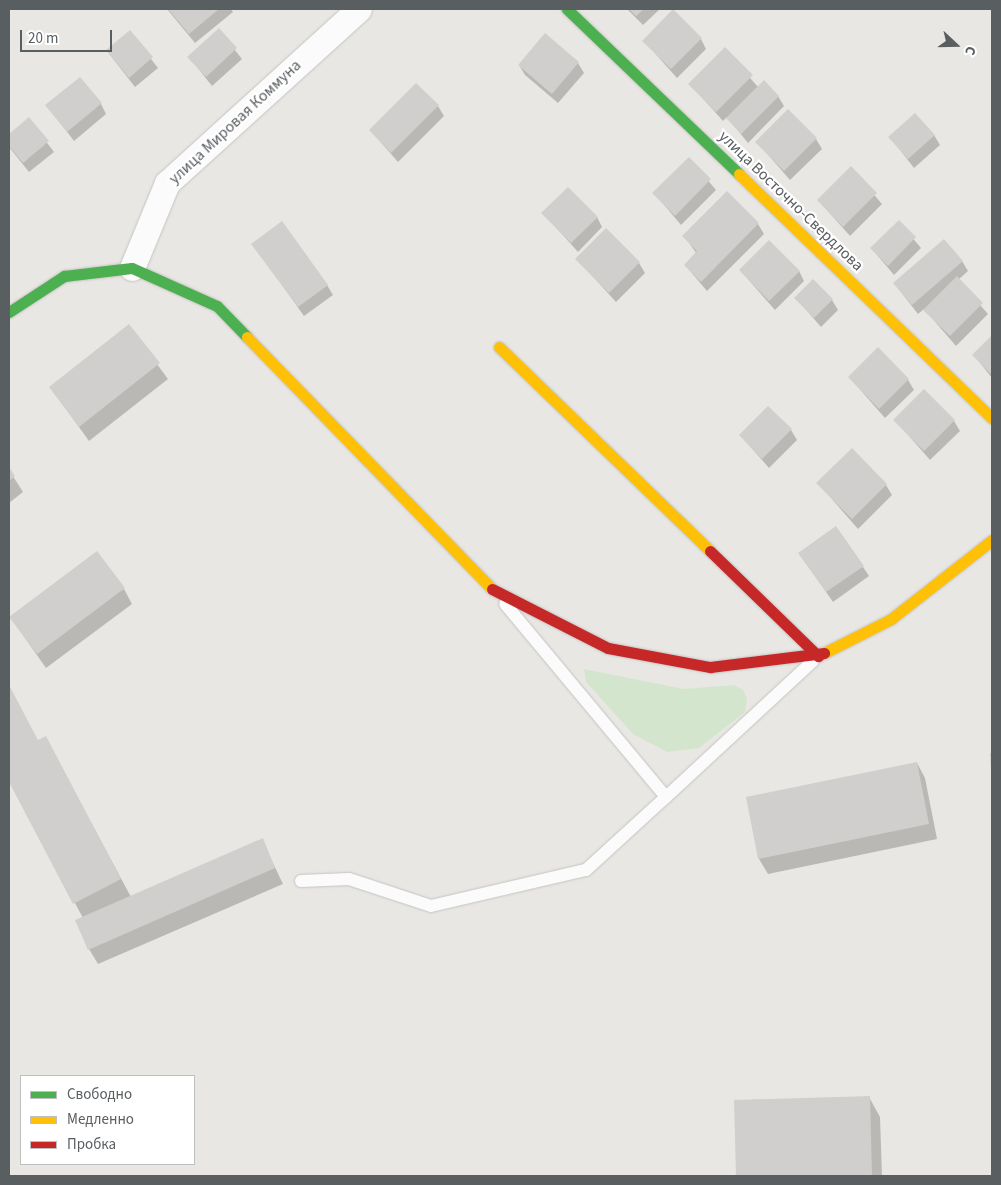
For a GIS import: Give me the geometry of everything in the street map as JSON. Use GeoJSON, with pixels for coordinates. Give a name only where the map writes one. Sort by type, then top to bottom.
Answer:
{"type":"FeatureCollection","features":[{"type":"Feature","properties":{"kind":"main road","name":"улица Восточно-Свердлова"},"geometry":{"type":"LineString","coordinates":[[567,9],[992,418]]}},
{"type":"Feature","properties":{"kind":"main road"},"geometry":{"type":"LineString","coordinates":[[9,312],[64,276],[132,268],[217,306],[492,589],[608,648],[710,666],[818,656],[891,619],[992,540]]}},
{"type":"Feature","properties":{"kind":"main road"},"geometry":{"type":"LineString","coordinates":[[499,347],[818,656]]}},
{"type":"Feature","properties":{"kind":"street","name":"улица Мировая Коммуна"},"geometry":{"type":"LineString","coordinates":[[132,268],[167,183],[359,9]]}},
{"type":"Feature","properties":{"kind":"lane"},"geometry":{"type":"LineString","coordinates":[[492,589],[666,797]]}},
{"type":"Feature","properties":{"kind":"lane"},"geometry":{"type":"LineString","coordinates":[[301,881],[349,879],[431,906],[586,870],[818,656]]}},
{"type":"Feature","properties":{"kind":"green space"},"geometry":{"type":"Polygon","coordinates":[[[584,669],[684,689],[734,685],[743,690],[747,698],[745,712],[699,748],[667,752],[633,734],[586,682],[584,669]]]}},
{"type":"Feature","properties":{"kind":"building"},"geometry":{"type":"Polygon","coordinates":[[[168,9],[219,9],[189,34],[168,9]]]}},
{"type":"Feature","properties":{"kind":"building"},"geometry":{"type":"Polygon","coordinates":[[[629,9],[644,9],[636,16],[629,9]]]}},
{"type":"Feature","properties":{"kind":"building"},"geometry":{"type":"Polygon","coordinates":[[[673,9],[702,38],[671,69],[642,41],[673,9]]]}},
{"type":"Feature","properties":{"kind":"building"},"geometry":{"type":"Polygon","coordinates":[[[219,28],[237,48],[206,77],[187,57],[219,28]]]}},
{"type":"Feature","properties":{"kind":"building"},"geometry":{"type":"Polygon","coordinates":[[[130,30],[153,57],[129,78],[106,50],[130,30]]]}},
{"type":"Feature","properties":{"kind":"building"},"geometry":{"type":"Polygon","coordinates":[[[545,33],[579,62],[552,94],[518,65],[545,33]]]}},
{"type":"Feature","properties":{"kind":"building"},"geometry":{"type":"Polygon","coordinates":[[[725,47],[753,75],[716,112],[688,84],[725,47]]]}},
{"type":"Feature","properties":{"kind":"building"},"geometry":{"type":"Polygon","coordinates":[[[80,77],[102,103],[67,132],[45,105],[80,77]]]}},
{"type":"Feature","properties":{"kind":"building"},"geometry":{"type":"Polygon","coordinates":[[[764,80],[779,96],[741,134],[726,118],[764,80]]]}},
{"type":"Feature","properties":{"kind":"building"},"geometry":{"type":"Polygon","coordinates":[[[416,83],[439,105],[391,153],[369,130],[416,83]]]}},
{"type":"Feature","properties":{"kind":"building"},"geometry":{"type":"Polygon","coordinates":[[[788,109],[817,138],[784,171],[755,142],[788,109]]]}},
{"type":"Feature","properties":{"kind":"building"},"geometry":{"type":"Polygon","coordinates":[[[915,113],[935,135],[908,159],[888,137],[915,113]]]}},
{"type":"Feature","properties":{"kind":"building"},"geometry":{"type":"Polygon","coordinates":[[[29,117],[49,141],[23,163],[9,146],[9,134],[29,117]]]}},
{"type":"Feature","properties":{"kind":"building"},"geometry":{"type":"Polygon","coordinates":[[[689,157],[711,179],[675,216],[652,193],[689,157]]]}},
{"type":"Feature","properties":{"kind":"building"},"geometry":{"type":"Polygon","coordinates":[[[851,166],[877,193],[843,227],[817,200],[851,166]]]}},
{"type":"Feature","properties":{"kind":"building"},"geometry":{"type":"Polygon","coordinates":[[[568,187],[598,217],[571,243],[541,213],[568,187]]]}},
{"type":"Feature","properties":{"kind":"building"},"geometry":{"type":"Polygon","coordinates":[[[727,191],[759,223],[701,282],[684,265],[697,251],[682,236],[727,191]]]}},
{"type":"Feature","properties":{"kind":"building"},"geometry":{"type":"Polygon","coordinates":[[[899,220],[916,237],[888,266],[870,248],[899,220]]]}},
{"type":"Feature","properties":{"kind":"building"},"geometry":{"type":"Polygon","coordinates":[[[282,221],[328,285],[298,307],[251,244],[282,221]]]}},
{"type":"Feature","properties":{"kind":"building"},"geometry":{"type":"Polygon","coordinates":[[[606,228],[640,262],[609,293],[575,259],[606,228]]]}},
{"type":"Feature","properties":{"kind":"building"},"geometry":{"type":"Polygon","coordinates":[[[944,239],[963,261],[912,305],[893,283],[944,239]]]}},
{"type":"Feature","properties":{"kind":"building"},"geometry":{"type":"Polygon","coordinates":[[[769,240],[800,271],[769,301],[739,270],[769,240]]]}},
{"type":"Feature","properties":{"kind":"building"},"geometry":{"type":"Polygon","coordinates":[[[957,276],[983,303],[950,336],[923,310],[957,276]]]}},
{"type":"Feature","properties":{"kind":"building"},"geometry":{"type":"Polygon","coordinates":[[[813,279],[833,299],[814,318],[794,298],[813,279]]]}},
{"type":"Feature","properties":{"kind":"building"},"geometry":{"type":"Polygon","coordinates":[[[129,324],[160,363],[79,427],[49,387],[129,324]]]}},
{"type":"Feature","properties":{"kind":"building"},"geometry":{"type":"Polygon","coordinates":[[[992,335],[992,375],[972,355],[992,335]]]}},
{"type":"Feature","properties":{"kind":"building"},"geometry":{"type":"Polygon","coordinates":[[[878,347],[909,379],[879,409],[848,377],[878,347]]]}},
{"type":"Feature","properties":{"kind":"building"},"geometry":{"type":"Polygon","coordinates":[[[924,389],[955,420],[924,451],[893,420],[924,389]]]}},
{"type":"Feature","properties":{"kind":"building"},"geometry":{"type":"Polygon","coordinates":[[[768,406],[792,429],[762,459],[739,435],[768,406]]]}},
{"type":"Feature","properties":{"kind":"building"},"geometry":{"type":"Polygon","coordinates":[[[852,448],[887,484],[852,519],[816,483],[852,448]]]}},
{"type":"Feature","properties":{"kind":"building"},"geometry":{"type":"Polygon","coordinates":[[[9,467],[15,476],[9,481],[9,467]]]}},
{"type":"Feature","properties":{"kind":"building"},"geometry":{"type":"Polygon","coordinates":[[[836,526],[864,566],[826,592],[798,553],[836,526]]]}},
{"type":"Feature","properties":{"kind":"building"},"geometry":{"type":"Polygon","coordinates":[[[97,551],[125,588],[37,654],[9,617],[97,551]]]}},
{"type":"Feature","properties":{"kind":"building"},"geometry":{"type":"Polygon","coordinates":[[[9,685],[38,740],[46,736],[121,879],[73,904],[9,782],[9,685]]]}},
{"type":"Feature","properties":{"kind":"building"},"geometry":{"type":"Polygon","coordinates":[[[990,753],[992,753],[992,772],[991,772],[990,753]]]}},
{"type":"Feature","properties":{"kind":"building"},"geometry":{"type":"Polygon","coordinates":[[[917,762],[929,824],[758,859],[746,797],[917,762]]]}},
{"type":"Feature","properties":{"kind":"building"},"geometry":{"type":"Polygon","coordinates":[[[263,838],[275,868],[88,950],[75,920],[263,838]]]}},
{"type":"Feature","properties":{"kind":"building"},"geometry":{"type":"Polygon","coordinates":[[[870,1096],[872,1176],[736,1176],[734,1100],[870,1096]]]}},
{"type":"Feature","properties":{"kind":"traffic: fast"},"geometry":{"type":"LineString","coordinates":[[567,9],[739,174]]}},
{"type":"Feature","properties":{"kind":"traffic: fast"},"geometry":{"type":"LineString","coordinates":[[9,312],[64,276],[132,268],[217,306],[247,337]]}},
{"type":"Feature","properties":{"kind":"traffic: slow"},"geometry":{"type":"LineString","coordinates":[[739,174],[992,418]]}},
{"type":"Feature","properties":{"kind":"traffic: slow"},"geometry":{"type":"LineString","coordinates":[[247,337],[492,589]]}},
{"type":"Feature","properties":{"kind":"traffic: slow"},"geometry":{"type":"LineString","coordinates":[[499,347],[710,551]]}},
{"type":"Feature","properties":{"kind":"traffic: slow"},"geometry":{"type":"LineString","coordinates":[[824,653],[891,619],[992,540]]}},
{"type":"Feature","properties":{"kind":"traffic: jam"},"geometry":{"type":"LineString","coordinates":[[710,551],[818,656]]}},
{"type":"Feature","properties":{"kind":"traffic: jam"},"geometry":{"type":"LineString","coordinates":[[492,589],[608,648],[710,667],[824,653]]}}]}
